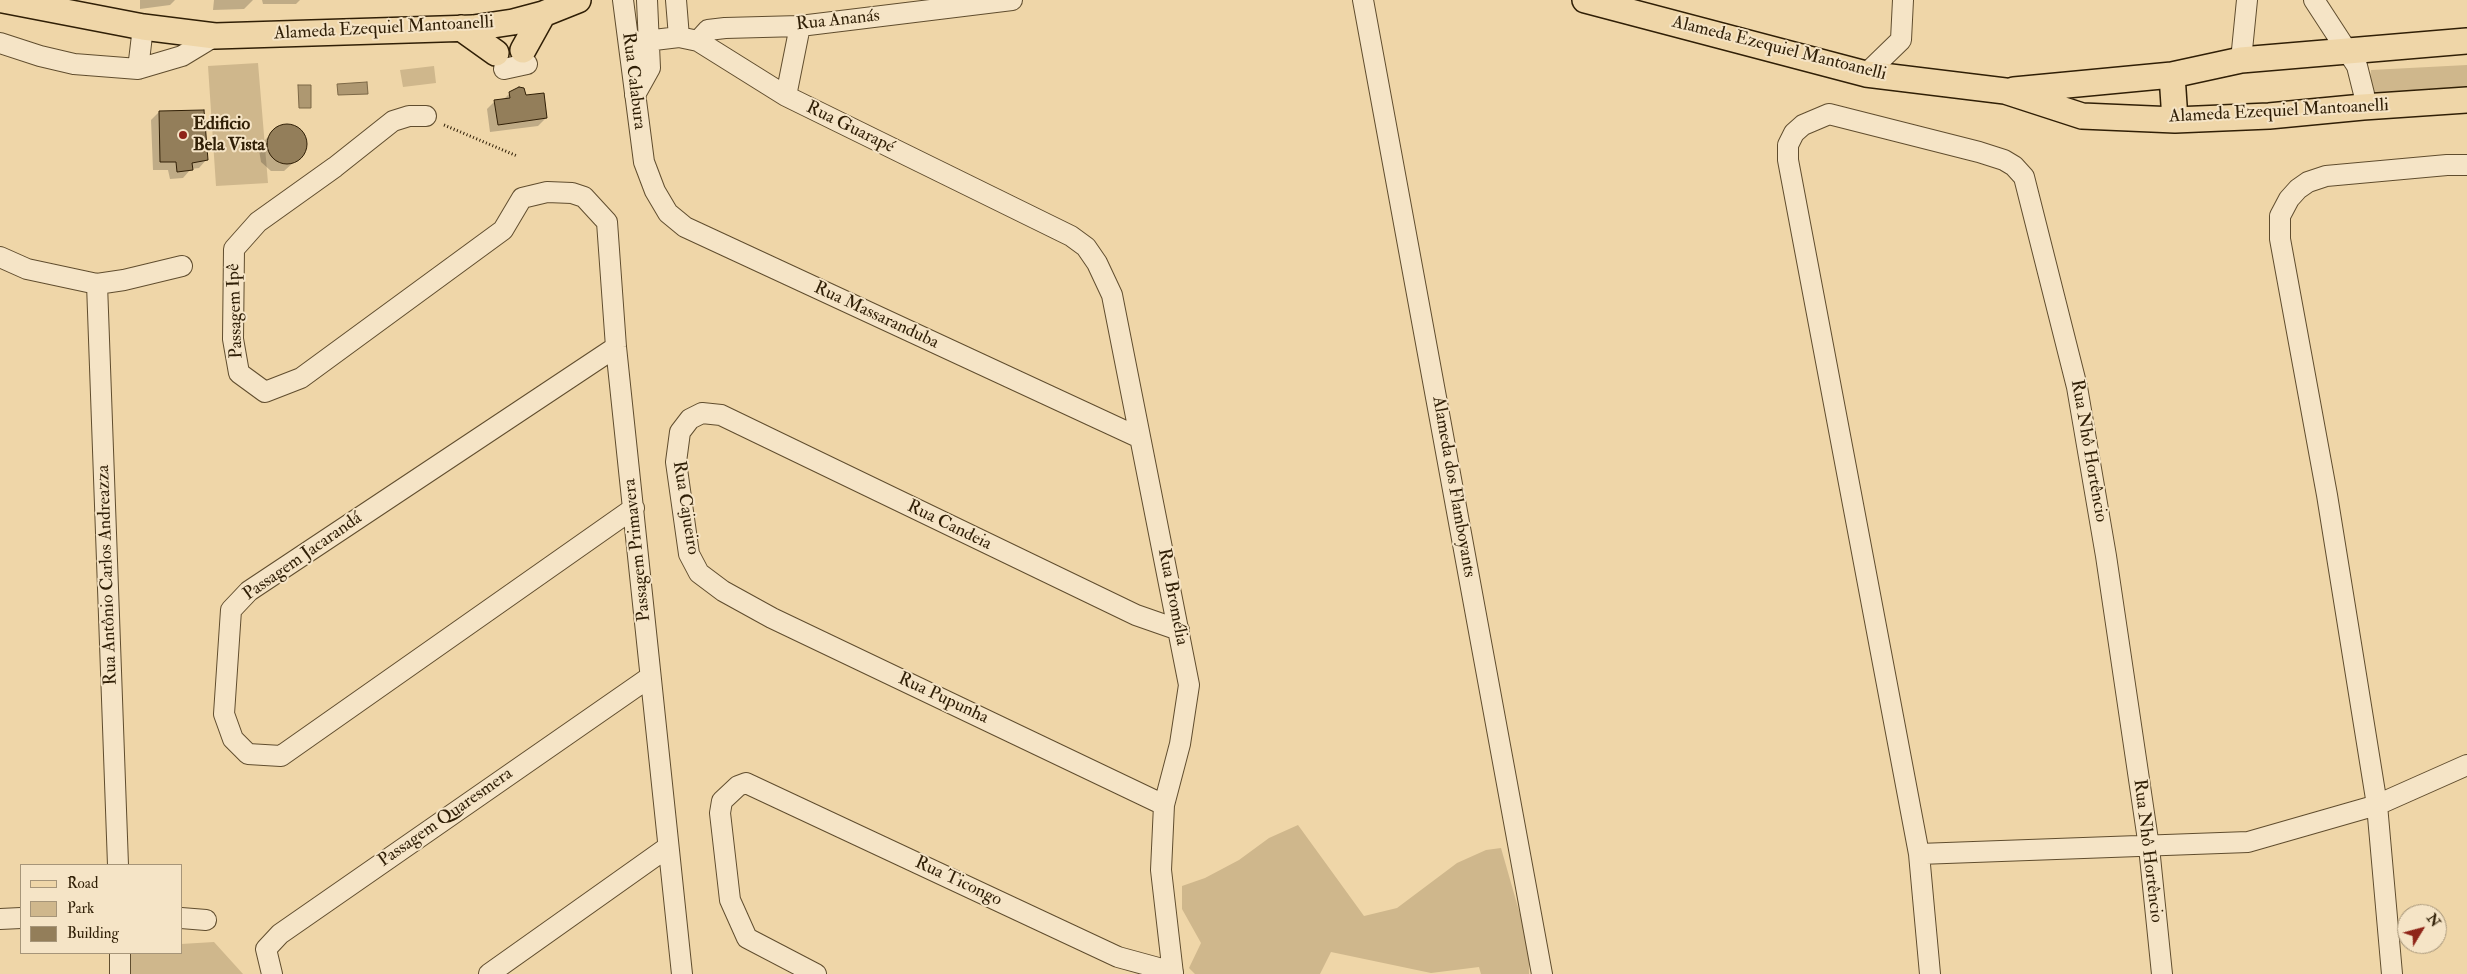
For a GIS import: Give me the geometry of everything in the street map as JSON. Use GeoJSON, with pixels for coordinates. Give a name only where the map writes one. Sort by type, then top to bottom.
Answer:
{"type":"FeatureCollection","features":[{"type":"Feature","properties":{"kind":"main road","name":"Alameda Ezequiel Mantoanelli"},"geometry":{"type":"LineString","coordinates":[[7,1],[143,27],[215,36],[461,28],[513,22],[543,14],[578,0]]}},
{"type":"Feature","properties":{"kind":"main road","name":"Alameda Ezequiel Mantoanelli"},"geometry":{"type":"LineString","coordinates":[[1586,0],[1866,74],[2004,91],[2082,116],[2175,120],[2269,116],[2467,100]]}},
{"type":"Feature","properties":{"kind":"main road"},"geometry":{"type":"LineString","coordinates":[[525,57],[543,14]]}},
{"type":"Feature","properties":{"kind":"main road"},"geometry":{"type":"LineString","coordinates":[[461,28],[500,61]]}},
{"type":"Feature","properties":{"kind":"main road","name":"Alameda Ezequiel Mantoanelli"},"geometry":{"type":"LineString","coordinates":[[2004,91],[2172,75],[2241,60],[2467,41]]}},
{"type":"Feature","properties":{"kind":"main road"},"geometry":{"type":"LineString","coordinates":[[2172,75],[2175,120]]}},
{"type":"Feature","properties":{"kind":"street","name":"Rua Calabura"},"geometry":{"type":"LineString","coordinates":[[623,0],[644,162]]}},
{"type":"Feature","properties":{"kind":"street"},"geometry":{"type":"LineString","coordinates":[[636,95],[650,68],[647,0]]}},
{"type":"Feature","properties":{"kind":"street"},"geometry":{"type":"LineString","coordinates":[[629,43],[650,40],[688,39],[676,0]]}},
{"type":"Feature","properties":{"kind":"street","name":"Rua Ananás"},"geometry":{"type":"LineString","coordinates":[[688,39],[708,30],[800,26],[1012,0]]}},
{"type":"Feature","properties":{"kind":"street","name":"Alameda dos Flamboyants"},"geometry":{"type":"LineString","coordinates":[[1363,0],[1542,974]]}},
{"type":"Feature","properties":{"kind":"street"},"geometry":{"type":"LineString","coordinates":[[1866,74],[1900,40],[1903,0]]}},
{"type":"Feature","properties":{"kind":"street"},"geometry":{"type":"LineString","coordinates":[[2241,60],[2247,0]]}},
{"type":"Feature","properties":{"kind":"street"},"geometry":{"type":"LineString","coordinates":[[2314,0],[2357,66],[2364,94],[2363,107]]}},
{"type":"Feature","properties":{"kind":"street"},"geometry":{"type":"LineString","coordinates":[[786,96],[800,26]]}},
{"type":"Feature","properties":{"kind":"street"},"geometry":{"type":"LineString","coordinates":[[138,69],[143,27]]}},
{"type":"Feature","properties":{"kind":"street","name":"Alameda Ezequiel Mantoanelli"},"geometry":{"type":"LineString","coordinates":[[0,43],[40,56],[74,64],[138,69],[182,56],[215,36]]}},
{"type":"Feature","properties":{"kind":"street","name":"Rua Guarapé"},"geometry":{"type":"LineString","coordinates":[[688,39],[786,96],[1071,236]]}},
{"type":"Feature","properties":{"kind":"street"},"geometry":{"type":"LineString","coordinates":[[500,61],[525,57]]}},
{"type":"Feature","properties":{"kind":"street","name":"Rua Nhô Hortêncio"},"geometry":{"type":"LineString","coordinates":[[1919,854],[1792,180],[1788,145],[1794,132],[1803,125],[1829,114],[2004,160],[2014,166],[2024,177],[2030,194],[2077,387],[2106,556],[2149,847],[2162,974]]}},
{"type":"Feature","properties":{"kind":"street","name":"Passagem Ipê"},"geometry":{"type":"LineString","coordinates":[[426,116],[409,116],[393,121],[335,167],[258,222],[234,249],[234,339],[239,373],[265,392],[301,378],[503,230],[522,198]]}},
{"type":"Feature","properties":{"kind":"street","name":"Rua Massaranduba"},"geometry":{"type":"LineString","coordinates":[[644,162],[655,192],[668,213],[685,227],[1138,437]]}},
{"type":"Feature","properties":{"kind":"street"},"geometry":{"type":"LineString","coordinates":[[2392,974],[2377,805],[2327,495],[2280,239],[2280,216],[2289,199],[2298,189],[2308,182],[2326,176],[2447,165],[2467,166]]}},
{"type":"Feature","properties":{"kind":"street","name":"Passagem Primavera"},"geometry":{"type":"LineString","coordinates":[[522,198],[547,192],[572,193],[584,197],[607,222],[616,347],[682,974]]}},
{"type":"Feature","properties":{"kind":"street","name":"Rua Bromélia"},"geometry":{"type":"LineString","coordinates":[[1071,236],[1086,247],[1097,262],[1112,295],[1138,437],[1180,630],[1188,685],[1180,744],[1164,805],[1161,870],[1173,973]]}},
{"type":"Feature","properties":{"kind":"street"},"geometry":{"type":"LineString","coordinates":[[0,257],[26,268],[97,284],[124,280],[182,266]]}},
{"type":"Feature","properties":{"kind":"street","name":"Rua Antônio Carlos Andreazza"},"geometry":{"type":"LineString","coordinates":[[97,284],[118,864]]}},
{"type":"Feature","properties":{"kind":"street","name":"Passagem Jacarandá"},"geometry":{"type":"LineString","coordinates":[[616,347],[249,591],[237,603],[231,610],[225,674],[224,714],[233,739],[248,754],[282,756],[634,508]]}},
{"type":"Feature","properties":{"kind":"street","name":"Rua Cajueiro"},"geometry":{"type":"LineString","coordinates":[[721,415],[702,413],[690,419],[680,432],[676,462],[689,554],[699,573],[724,591]]}},
{"type":"Feature","properties":{"kind":"street","name":"Rua Candeia"},"geometry":{"type":"LineString","coordinates":[[721,415],[1136,615],[1180,630]]}},
{"type":"Feature","properties":{"kind":"street","name":"Rua Pupunha"},"geometry":{"type":"LineString","coordinates":[[724,591],[772,618],[1164,805]]}},
{"type":"Feature","properties":{"kind":"street","name":"Passagem Quaresmera"},"geometry":{"type":"LineString","coordinates":[[272,974],[266,949],[280,934],[650,677]]}},
{"type":"Feature","properties":{"kind":"street"},"geometry":{"type":"LineString","coordinates":[[1930,974],[1919,854],[2248,842],[2377,805],[2467,765]]}},
{"type":"Feature","properties":{"kind":"street","name":"Rua Ticongo"},"geometry":{"type":"LineString","coordinates":[[816,974],[747,938],[730,900],[720,814],[722,801],[738,786],[746,783],[1118,957],[1173,973]]}},
{"type":"Feature","properties":{"kind":"street"},"geometry":{"type":"LineString","coordinates":[[488,974],[668,847]]}},
{"type":"Feature","properties":{"kind":"street"},"geometry":{"type":"LineString","coordinates":[[0,919],[20,918]]}},
{"type":"Feature","properties":{"kind":"street"},"geometry":{"type":"LineString","coordinates":[[182,918],[206,920]]}},
{"type":"Feature","properties":{"kind":"street"},"geometry":{"type":"LineString","coordinates":[[120,954],[120,974]]}},
{"type":"Feature","properties":{"kind":"path"},"geometry":{"type":"LineString","coordinates":[[426,116],[517,156]]}},
{"type":"Feature","properties":{"kind":"green space"},"geometry":{"type":"Polygon","coordinates":[[[258,63],[268,183],[216,186],[208,66],[258,63]]]}},
{"type":"Feature","properties":{"kind":"green space"},"geometry":{"type":"Polygon","coordinates":[[[2467,65],[2467,94],[2365,98],[2369,89],[2371,70],[2467,65]]]}},
{"type":"Feature","properties":{"kind":"green space"},"geometry":{"type":"Polygon","coordinates":[[[434,66],[436,83],[403,87],[400,70],[434,66]]]}},
{"type":"Feature","properties":{"kind":"green space"},"geometry":{"type":"Polygon","coordinates":[[[1298,825],[1364,916],[1397,908],[1457,863],[1486,850],[1501,848],[1529,946],[1529,974],[1481,974],[1479,967],[1431,973],[1331,952],[1320,974],[1195,974],[1189,968],[1201,943],[1182,909],[1182,886],[1205,878],[1239,860],[1269,838],[1298,825]]]}},
{"type":"Feature","properties":{"kind":"green space"},"geometry":{"type":"Polygon","coordinates":[[[214,942],[243,974],[129,974],[129,954],[182,954],[182,944],[214,942]]]}},
{"type":"Feature","properties":{"kind":"shaded area"},"geometry":{"type":"Polygon","coordinates":[[[367,82],[368,94],[338,95],[337,84],[367,82]]]}},
{"type":"Feature","properties":{"kind":"shaded area"},"geometry":{"type":"Polygon","coordinates":[[[298,85],[311,85],[311,108],[299,108],[298,85]]]}},
{"type":"Feature","properties":{"kind":"building"},"geometry":{"type":"Polygon","coordinates":[[[519,87],[524,88],[526,95],[544,93],[547,118],[498,125],[494,100],[510,98],[509,92],[519,87]]]}},
{"type":"Feature","properties":{"kind":"building","name":"Edificio Bela Vista"},"geometry":{"type":"Polygon","coordinates":[[[204,110],[208,160],[192,163],[193,170],[177,172],[176,162],[160,162],[159,111],[204,110]]]}},
{"type":"Feature","properties":{"kind":"building"},"geometry":{"type":"Polygon","coordinates":[[[291,124],[298,127],[304,133],[307,144],[306,152],[298,161],[291,164],[283,164],[276,161],[268,152],[267,140],[270,133],[279,125],[291,124]]]}},
{"type":"Feature","properties":{"kind":"place","name":"Edificio Bela Vista"},"geometry":{"type":"Point","coordinates":[183,135]}}]}
